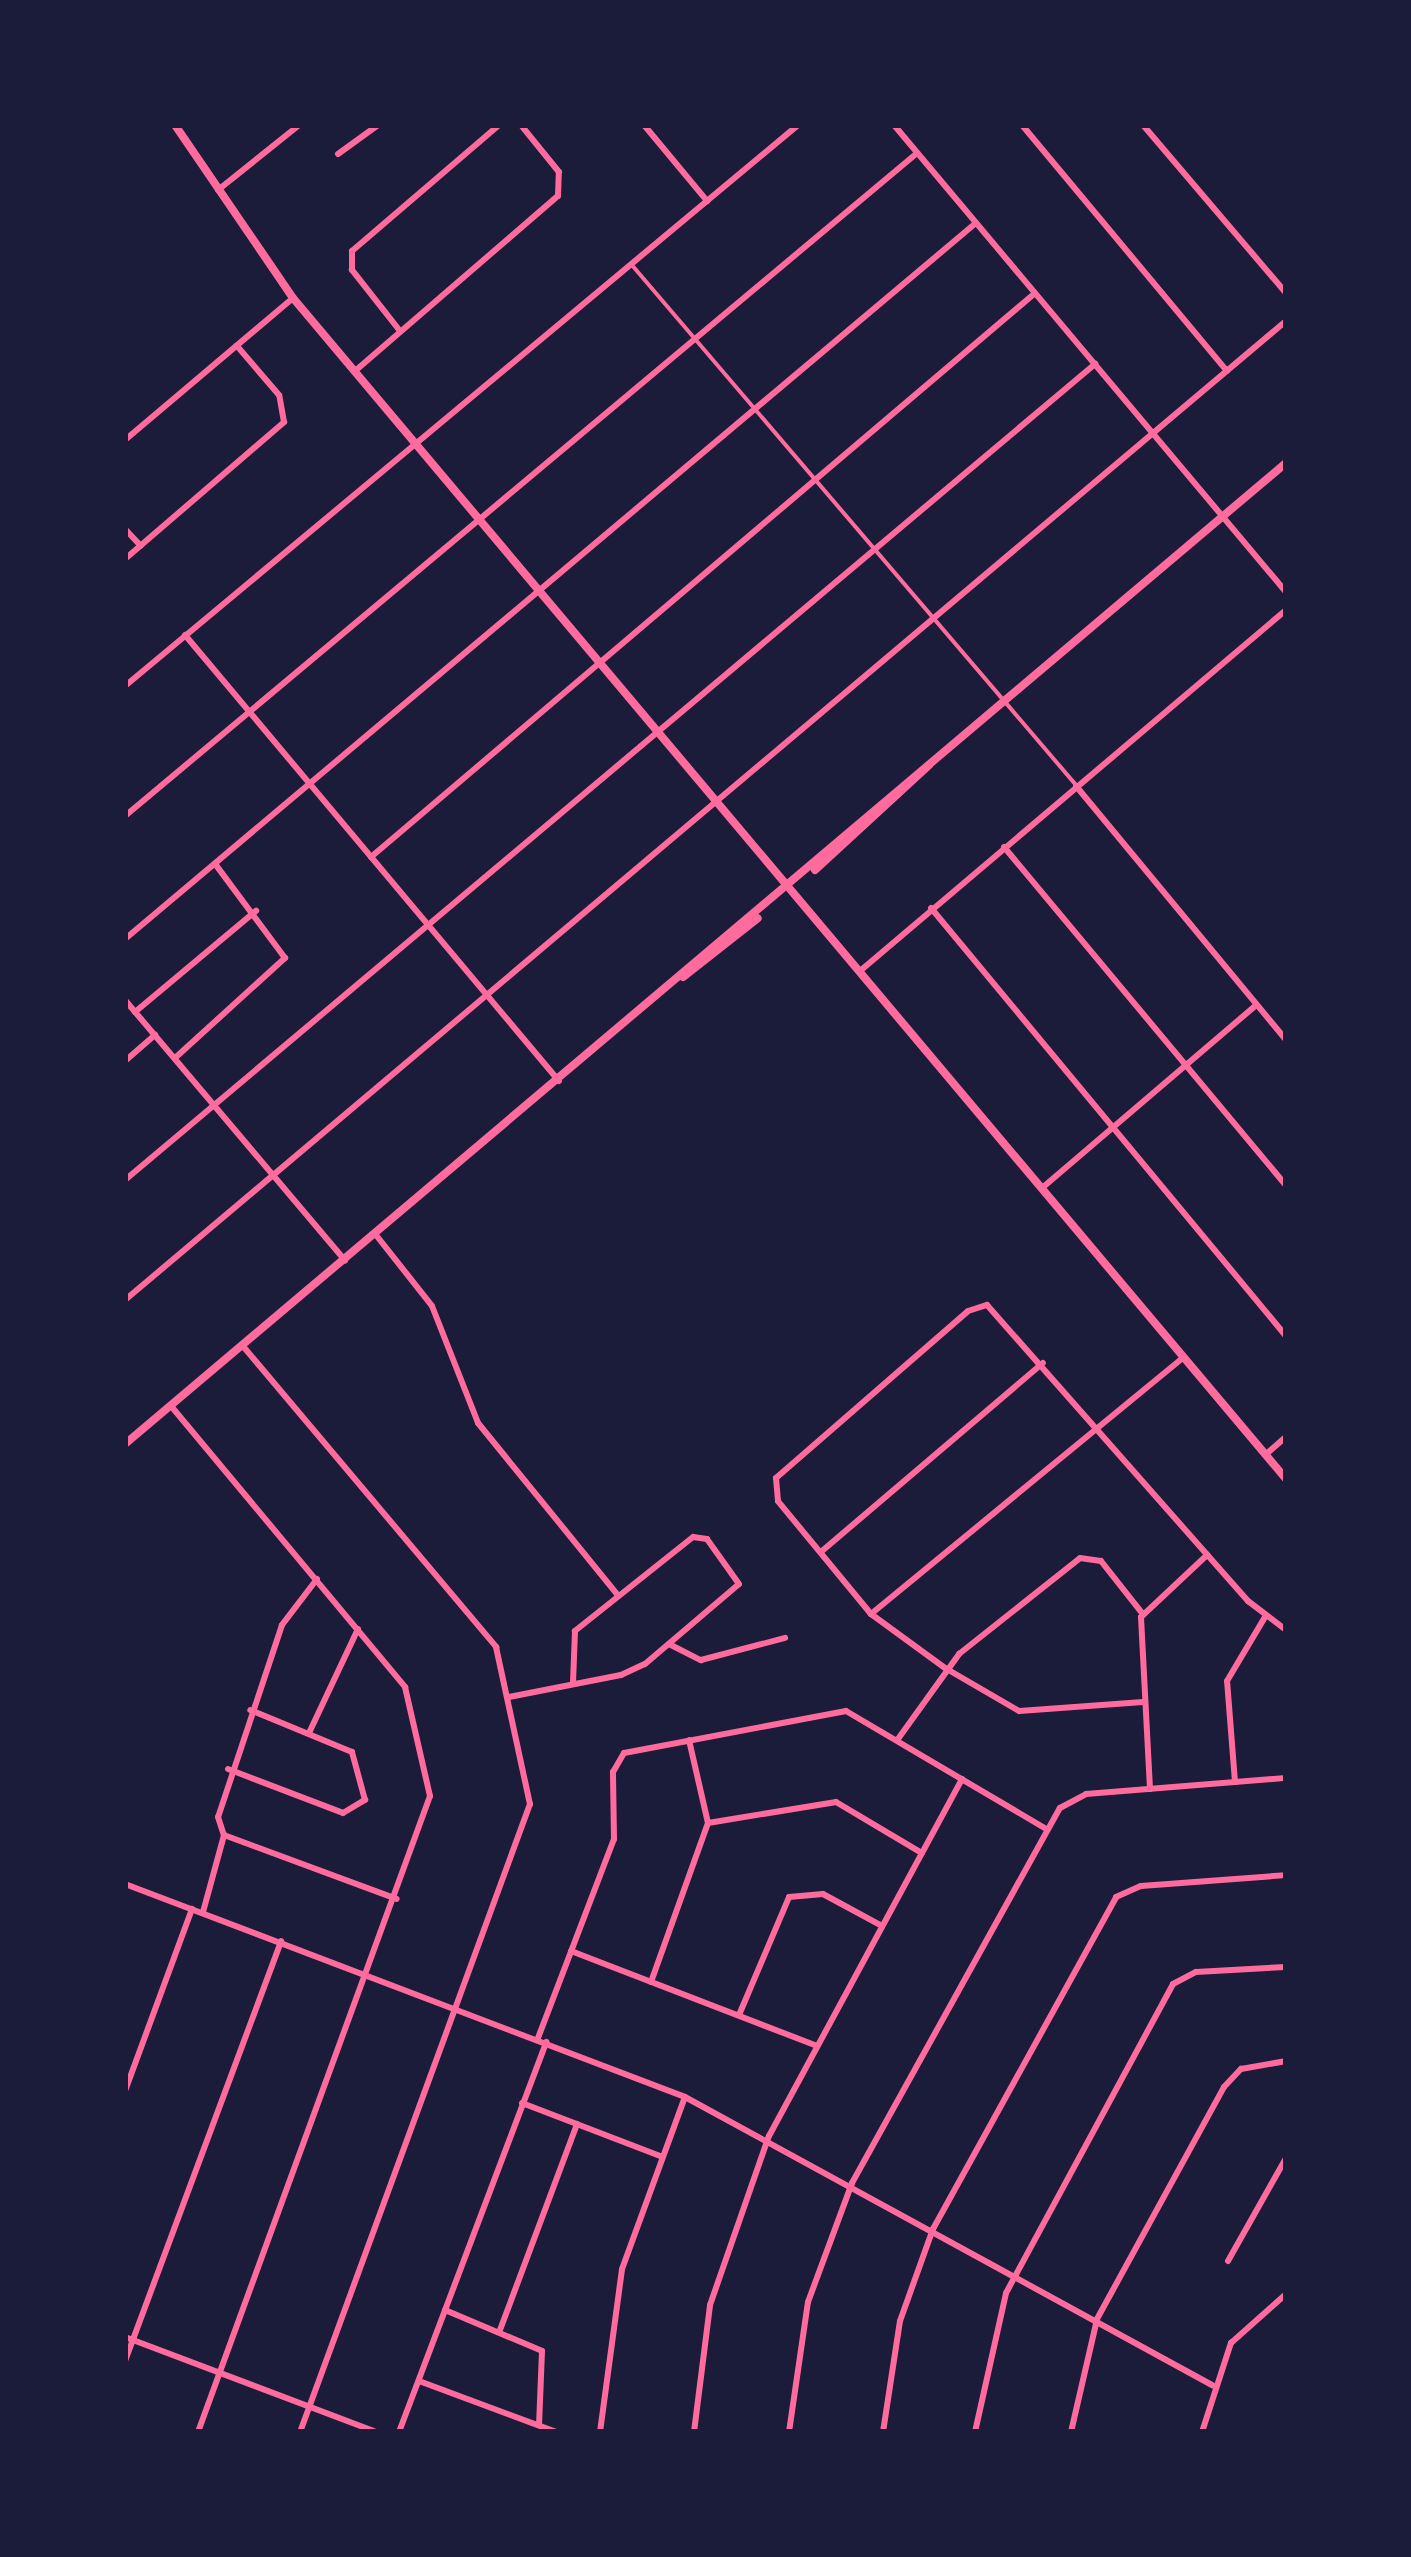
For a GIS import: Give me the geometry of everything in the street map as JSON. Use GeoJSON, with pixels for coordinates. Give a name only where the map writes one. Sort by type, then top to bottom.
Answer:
{"type":"FeatureCollection","features":[{"type":"Feature","properties":{"kind":"street"},"geometry":{"type":"LineString","coordinates":[[176,125],[217,191],[293,298],[1286,1478]]}},
{"type":"Feature","properties":{"kind":"street"},"geometry":{"type":"LineString","coordinates":[[217,191],[299,125]]}},
{"type":"Feature","properties":{"kind":"street"},"geometry":{"type":"LineString","coordinates":[[338,154],[378,125]]}},
{"type":"Feature","properties":{"kind":"street"},"geometry":{"type":"LineString","coordinates":[[400,331],[352,270],[352,252],[499,125]]}},
{"type":"Feature","properties":{"kind":"street"},"geometry":{"type":"LineString","coordinates":[[355,370],[562,190],[559,172],[521,125]]}},
{"type":"Feature","properties":{"kind":"street"},"geometry":{"type":"LineString","coordinates":[[644,125],[707,201]]}},
{"type":"Feature","properties":{"kind":"street"},"geometry":{"type":"LineString","coordinates":[[127,681],[798,125]]}},
{"type":"Feature","properties":{"kind":"street"},"geometry":{"type":"LineString","coordinates":[[894,125],[1286,592]]}},
{"type":"Feature","properties":{"kind":"street"},"geometry":{"type":"LineString","coordinates":[[1022,125],[1228,371]]}},
{"type":"Feature","properties":{"kind":"street"},"geometry":{"type":"LineString","coordinates":[[1143,125],[1286,294]]}},
{"type":"Feature","properties":{"kind":"street"},"geometry":{"type":"LineString","coordinates":[[125,816],[917,153]]}},
{"type":"Feature","properties":{"kind":"street"},"geometry":{"type":"LineString","coordinates":[[125,939],[976,222]]}},
{"type":"Feature","properties":{"kind":"street"},"geometry":{"type":"LineString","coordinates":[[631,264],[1076,786],[1286,1040]]}},
{"type":"Feature","properties":{"kind":"street"},"geometry":{"type":"LineString","coordinates":[[371,857],[1035,293]]}},
{"type":"Feature","properties":{"kind":"street"},"geometry":{"type":"LineString","coordinates":[[125,440],[293,298]]}},
{"type":"Feature","properties":{"kind":"street"},"geometry":{"type":"LineString","coordinates":[[125,1300],[720,804],[1286,322]]}},
{"type":"Feature","properties":{"kind":"street"},"geometry":{"type":"LineString","coordinates":[[125,559],[284,422],[280,395],[237,346]]}},
{"type":"Feature","properties":{"kind":"street"},"geometry":{"type":"LineString","coordinates":[[125,1180],[1094,364]]}},
{"type":"Feature","properties":{"kind":"street"},"geometry":{"type":"LineString","coordinates":[[125,1444],[676,980],[790,889],[932,761],[1286,463]]}},
{"type":"Feature","properties":{"kind":"street"},"geometry":{"type":"LineString","coordinates":[[125,529],[140,546]]}},
{"type":"Feature","properties":{"kind":"street"},"geometry":{"type":"LineString","coordinates":[[860,970],[1286,610]]}},
{"type":"Feature","properties":{"kind":"street"},"geometry":{"type":"LineString","coordinates":[[185,636],[559,1081]]}},
{"type":"Feature","properties":{"kind":"street"},"geometry":{"type":"LineString","coordinates":[[1004,847],[1286,1185]]}},
{"type":"Feature","properties":{"kind":"street"},"geometry":{"type":"LineString","coordinates":[[175,1058],[283,963],[283,944],[216,865]]}},
{"type":"Feature","properties":{"kind":"street"},"geometry":{"type":"LineString","coordinates":[[931,908],[1286,1336]]}},
{"type":"Feature","properties":{"kind":"street"},"geometry":{"type":"LineString","coordinates":[[136,1012],[256,911]]}},
{"type":"Feature","properties":{"kind":"street"},"geometry":{"type":"LineString","coordinates":[[125,1000],[346,1260]]}},
{"type":"Feature","properties":{"kind":"street"},"geometry":{"type":"LineString","coordinates":[[1042,1188],[1256,1005]]}},
{"type":"Feature","properties":{"kind":"street"},"geometry":{"type":"LineString","coordinates":[[125,1061],[155,1035]]}},
{"type":"Feature","properties":{"kind":"street"},"geometry":{"type":"LineString","coordinates":[[376,1235],[432,1306],[478,1423],[618,1595]]}},
{"type":"Feature","properties":{"kind":"street"},"geometry":{"type":"LineString","coordinates":[[1143,1702],[1019,1711],[944,1668],[872,1614],[778,1501],[776,1478],[968,1311],[993,1307],[1207,1556],[1265,1617],[1286,1630]]}},
{"type":"Feature","properties":{"kind":"street"},"geometry":{"type":"LineString","coordinates":[[242,1345],[488,1636],[509,1697],[530,1813],[300,2432]]}},
{"type":"Feature","properties":{"kind":"street"},"geometry":{"type":"LineString","coordinates":[[872,1614],[1182,1359]]}},
{"type":"Feature","properties":{"kind":"street"},"geometry":{"type":"LineString","coordinates":[[822,1550],[1043,1363]]}},
{"type":"Feature","properties":{"kind":"street"},"geometry":{"type":"LineString","coordinates":[[171,1406],[409,1693],[430,1787],[397,1899],[198,2432]]}},
{"type":"Feature","properties":{"kind":"street"},"geometry":{"type":"LineString","coordinates":[[1265,1455],[1286,1437]]}},
{"type":"Feature","properties":{"kind":"street"},"geometry":{"type":"LineString","coordinates":[[509,1697],[573,1684],[631,1672],[669,1644],[739,1584],[707,1539],[693,1537],[570,1636],[573,1684]]}},
{"type":"Feature","properties":{"kind":"street"},"geometry":{"type":"LineString","coordinates":[[898,1739],[944,1668],[1086,1556],[1142,1613],[1143,1702],[1150,1788]]}},
{"type":"Feature","properties":{"kind":"street"},"geometry":{"type":"LineString","coordinates":[[1142,1613],[1207,1556]]}},
{"type":"Feature","properties":{"kind":"street"},"geometry":{"type":"LineString","coordinates":[[204,1912],[224,1835],[218,1797],[290,1610],[317,1579]]}},
{"type":"Feature","properties":{"kind":"street"},"geometry":{"type":"LineString","coordinates":[[1235,1782],[1228,1681],[1265,1617]]}},
{"type":"Feature","properties":{"kind":"street"},"geometry":{"type":"LineString","coordinates":[[309,1732],[358,1629]]}},
{"type":"Feature","properties":{"kind":"street"},"geometry":{"type":"LineString","coordinates":[[669,1644],[701,1660],[784,1638]]}},
{"type":"Feature","properties":{"kind":"street"},"geometry":{"type":"LineString","coordinates":[[228,1769],[357,1810],[366,1793],[356,1757],[309,1732],[250,1710]]}},
{"type":"Feature","properties":{"kind":"street"},"geometry":{"type":"LineString","coordinates":[[399,2432],[522,2103],[618,1824],[618,1757],[840,1711],[898,1739],[1046,1829]]}},
{"type":"Feature","properties":{"kind":"street"},"geometry":{"type":"LineString","coordinates":[[651,1982],[708,1822],[688,1740]]}},
{"type":"Feature","properties":{"kind":"street"},"geometry":{"type":"LineString","coordinates":[[789,2432],[808,2302],[852,2183],[1046,1829],[1077,1796],[1286,1778]]}},
{"type":"Feature","properties":{"kind":"street"},"geometry":{"type":"LineString","coordinates":[[694,2432],[710,2305],[769,2136],[962,1779]]}},
{"type":"Feature","properties":{"kind":"street"},"geometry":{"type":"LineString","coordinates":[[708,1822],[836,1802],[922,1853]]}},
{"type":"Feature","properties":{"kind":"street"},"geometry":{"type":"LineString","coordinates":[[224,1835],[397,1899]]}},
{"type":"Feature","properties":{"kind":"street"},"geometry":{"type":"LineString","coordinates":[[883,2432],[900,2321],[933,2229],[1116,1897],[1141,1886],[1286,1875]]}},
{"type":"Feature","properties":{"kind":"street"},"geometry":{"type":"LineString","coordinates":[[125,1884],[685,2097],[769,2136],[1212,2385]]}},
{"type":"Feature","properties":{"kind":"street"},"geometry":{"type":"LineString","coordinates":[[738,2015],[789,1898],[813,1892],[882,1926]]}},
{"type":"Feature","properties":{"kind":"street"},"geometry":{"type":"LineString","coordinates":[[125,2090],[192,1909]]}},
{"type":"Feature","properties":{"kind":"street"},"geometry":{"type":"LineString","coordinates":[[125,2361],[129,2338],[281,1941]]}},
{"type":"Feature","properties":{"kind":"street"},"geometry":{"type":"LineString","coordinates":[[572,1951],[816,2046]]}},
{"type":"Feature","properties":{"kind":"street"},"geometry":{"type":"LineString","coordinates":[[975,2432],[985,2358],[1015,2274],[1173,1984],[1196,1972],[1286,1968]]}},
{"type":"Feature","properties":{"kind":"street"},"geometry":{"type":"LineString","coordinates":[[1071,2432],[1098,2319],[1224,2087],[1240,2069],[1286,2061]]}},
{"type":"Feature","properties":{"kind":"street"},"geometry":{"type":"LineString","coordinates":[[600,2432],[622,2269],[660,2156],[685,2097]]}},
{"type":"Feature","properties":{"kind":"street"},"geometry":{"type":"LineString","coordinates":[[522,2103],[660,2156]]}},
{"type":"Feature","properties":{"kind":"street"},"geometry":{"type":"LineString","coordinates":[[500,2330],[577,2124]]}},
{"type":"Feature","properties":{"kind":"street"},"geometry":{"type":"LineString","coordinates":[[1228,2261],[1286,2158]]}},
{"type":"Feature","properties":{"kind":"street"},"geometry":{"type":"LineString","coordinates":[[1202,2432],[1212,2385],[1240,2330],[1286,2294]]}},
{"type":"Feature","properties":{"kind":"street"},"geometry":{"type":"LineString","coordinates":[[445,2310],[542,2351],[538,2426]]}},
{"type":"Feature","properties":{"kind":"street"},"geometry":{"type":"LineString","coordinates":[[129,2338],[376,2432]]}},
{"type":"Feature","properties":{"kind":"street"},"geometry":{"type":"LineString","coordinates":[[419,2381],[556,2432]]}}]}
